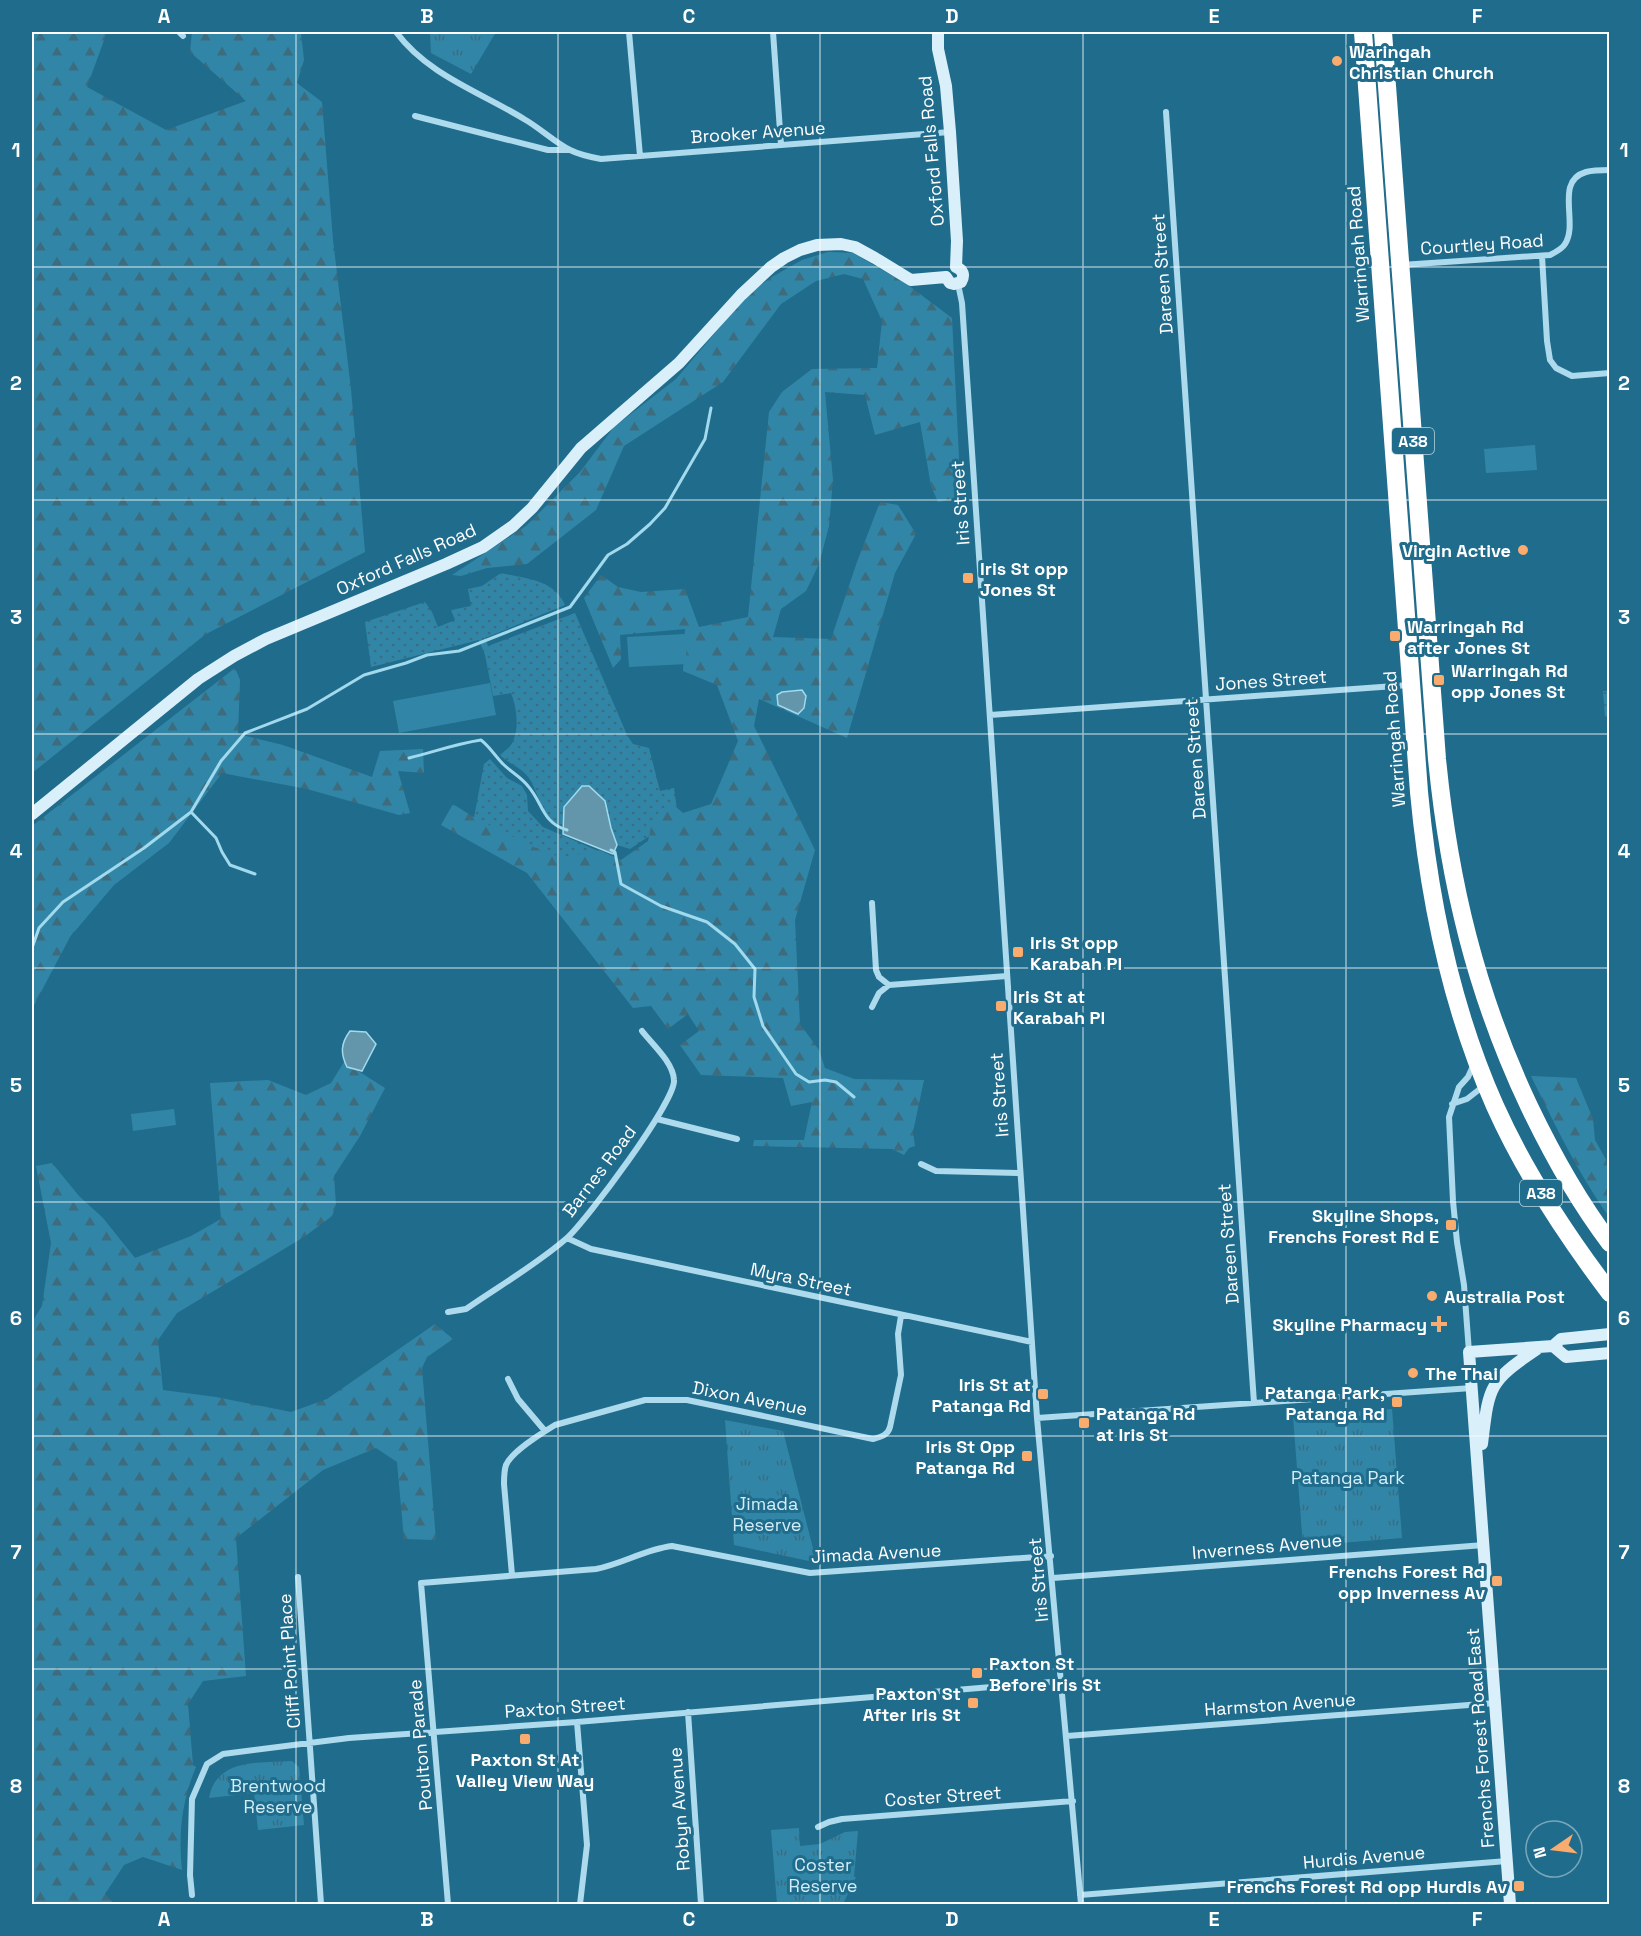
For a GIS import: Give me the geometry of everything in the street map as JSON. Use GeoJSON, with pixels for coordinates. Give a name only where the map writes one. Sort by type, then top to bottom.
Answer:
{"type":"FeatureCollection","features":[{"type":"Feature","properties":{"kind":"highway","name":"Warringah Road"},"geometry":{"type":"LineString","coordinates":[[1363,32],[1422,831],[1432,900],[1456,998],[1495,1107],[1559,1222],[1610,1293]]}},
{"type":"Feature","properties":{"kind":"highway","name":"A38"},"geometry":{"type":"LineString","coordinates":[[1383,32],[1437,759],[1456,896],[1484,994],[1515,1076],[1562,1171],[1610,1243]]}},
{"type":"Feature","properties":{"kind":"street","name":"Brooker Avenue"},"geometry":{"type":"LineString","coordinates":[[396,32],[418,56],[435,70],[523,118],[569,150],[584,156],[601,159],[950,132]]}},
{"type":"Feature","properties":{"kind":"street"},"geometry":{"type":"LineString","coordinates":[[628,32],[640,156]]}},
{"type":"Feature","properties":{"kind":"street"},"geometry":{"type":"LineString","coordinates":[[773,32],[781,145]]}},
{"type":"Feature","properties":{"kind":"street","name":"Oxford Falls Road"},"geometry":{"type":"LineString","coordinates":[[938,32],[938,49],[946,86],[950,132],[957,241],[956,267]]}},
{"type":"Feature","properties":{"kind":"street","name":"Dareen Street"},"geometry":{"type":"LineString","coordinates":[[1166,112],[1254,1403]]}},
{"type":"Feature","properties":{"kind":"street","name":"Brooker Avenue"},"geometry":{"type":"LineString","coordinates":[[415,116],[548,150],[569,150]]}},
{"type":"Feature","properties":{"kind":"street","name":"Courtley Road"},"geometry":{"type":"LineString","coordinates":[[1401,265],[1550,255],[1565,244],[1570,233],[1569,191],[1572,182],[1577,176],[1588,171],[1610,170]]}},
{"type":"Feature","properties":{"kind":"street","name":"Oxford Falls Road"},"geometry":{"type":"LineString","coordinates":[[32,814],[198,679],[234,656],[266,639],[483,547],[513,526],[532,508],[581,448],[679,363],[741,295],[784,258],[817,245],[841,244],[855,247],[911,280],[946,277]]}},
{"type":"Feature","properties":{"kind":"street"},"geometry":{"type":"LineString","coordinates":[[1542,256],[1550,360],[1556,368],[1572,376],[1610,373]]}},
{"type":"Feature","properties":{"kind":"street"},"geometry":{"type":"LineString","coordinates":[[956,267],[960,268],[964,275],[958,284],[950,283],[946,277],[949,270],[956,267]]}},
{"type":"Feature","properties":{"kind":"street","name":"Iris Street"},"geometry":{"type":"LineString","coordinates":[[958,284],[962,303],[1037,1418],[1081,1905]]}},
{"type":"Feature","properties":{"kind":"street","name":"Jones Street"},"geometry":{"type":"LineString","coordinates":[[990,715],[1411,685]]}},
{"type":"Feature","properties":{"kind":"street"},"geometry":{"type":"LineString","coordinates":[[873,903],[876,970],[879,977],[889,986]]}},
{"type":"Feature","properties":{"kind":"street"},"geometry":{"type":"LineString","coordinates":[[872,1006],[879,993],[889,986],[1007,976]]}},
{"type":"Feature","properties":{"kind":"street","name":"Barnes Road"},"geometry":{"type":"LineString","coordinates":[[448,1312],[466,1310],[567,1238],[584,1220],[657,1119],[669,1099],[675,1082],[672,1069],[642,1031]]}},
{"type":"Feature","properties":{"kind":"street","name":"Frenchs Forest Road East"},"geometry":{"type":"LineString","coordinates":[[1476,1059],[1470,1074],[1459,1087],[1452,1104],[1448,1136],[1472,1388],[1510,1905]]}},
{"type":"Feature","properties":{"kind":"street"},"geometry":{"type":"LineString","coordinates":[[1452,1104],[1467,1099],[1486,1084]]}},
{"type":"Feature","properties":{"kind":"street"},"geometry":{"type":"LineString","coordinates":[[657,1119],[736,1139]]}},
{"type":"Feature","properties":{"kind":"street"},"geometry":{"type":"LineString","coordinates":[[921,1164],[936,1171],[1019,1173]]}},
{"type":"Feature","properties":{"kind":"street","name":"Myra Street"},"geometry":{"type":"LineString","coordinates":[[567,1238],[591,1249],[1032,1342]]}},
{"type":"Feature","properties":{"kind":"street","name":"Dixon Avenue"},"geometry":{"type":"LineString","coordinates":[[512,1575],[504,1473],[510,1458],[545,1431],[555,1425],[631,1402],[687,1400],[880,1438],[889,1431],[900,1375],[898,1334],[901,1316]]}},
{"type":"Feature","properties":{"kind":"street"},"geometry":{"type":"LineString","coordinates":[[1469,1352],[1538,1348],[1553,1346],[1562,1339],[1610,1334]]}},
{"type":"Feature","properties":{"kind":"street"},"geometry":{"type":"LineString","coordinates":[[1553,1346],[1566,1357],[1610,1353]]}},
{"type":"Feature","properties":{"kind":"street"},"geometry":{"type":"LineString","coordinates":[[1479,1475],[1486,1410],[1493,1386],[1504,1372],[1538,1348]]}},
{"type":"Feature","properties":{"kind":"street"},"geometry":{"type":"LineString","coordinates":[[508,1379],[518,1400],[545,1431]]}},
{"type":"Feature","properties":{"kind":"street"},"geometry":{"type":"LineString","coordinates":[[1037,1418],[1472,1388]]}},
{"type":"Feature","properties":{"kind":"street","name":"Inverness Avenue"},"geometry":{"type":"LineString","coordinates":[[1053,1578],[1484,1545]]}},
{"type":"Feature","properties":{"kind":"street","name":"Jimada Avenue"},"geometry":{"type":"LineString","coordinates":[[421,1583],[596,1569],[661,1547],[672,1546],[810,1573],[1051,1556]]}},
{"type":"Feature","properties":{"kind":"street","name":"Cliff Point Place"},"geometry":{"type":"LineString","coordinates":[[298,1577],[321,1905]]}},
{"type":"Feature","properties":{"kind":"street","name":"Poulton Parade"},"geometry":{"type":"LineString","coordinates":[[421,1583],[448,1905]]}},
{"type":"Feature","properties":{"kind":"street","name":"Paxton Street"},"geometry":{"type":"LineString","coordinates":[[192,1895],[190,1875],[192,1799],[207,1764],[223,1754],[311,1742],[1062,1681]]}},
{"type":"Feature","properties":{"kind":"street","name":"Harmston Avenue"},"geometry":{"type":"LineString","coordinates":[[1067,1736],[1496,1703]]}},
{"type":"Feature","properties":{"kind":"street","name":"Robyn Avenue"},"geometry":{"type":"LineString","coordinates":[[688,1712],[701,1905]]}},
{"type":"Feature","properties":{"kind":"street"},"geometry":{"type":"LineString","coordinates":[[577,1722],[587,1845],[580,1905]]}},
{"type":"Feature","properties":{"kind":"street","name":"Coster Street"},"geometry":{"type":"LineString","coordinates":[[818,1827],[842,1819],[1072,1801]]}},
{"type":"Feature","properties":{"kind":"street","name":"Hurdis Avenue"},"geometry":{"type":"LineString","coordinates":[[1080,1895],[1507,1861]]}},
{"type":"Feature","properties":{"kind":"green space"},"geometry":{"type":"Polygon","coordinates":[[[32,32],[107,32],[87,87],[166,130],[246,101],[190,52],[192,32],[301,32],[304,60],[297,83],[322,102],[333,240],[351,389],[365,552],[206,634],[32,773],[32,32]]]}},
{"type":"Feature","properties":{"kind":"green space"},"geometry":{"type":"Polygon","coordinates":[[[430,32],[496,32],[471,74],[431,53],[430,32]]]}},
{"type":"Feature","properties":{"kind":"green space"},"geometry":{"type":"Polygon","coordinates":[[[828,252],[853,253],[908,285],[952,318],[961,498],[938,502],[931,486],[920,422],[875,435],[865,395],[825,392],[833,480],[829,526],[819,564],[806,591],[781,609],[773,637],[831,639],[880,502],[898,505],[916,534],[895,573],[847,738],[759,699],[754,726],[815,850],[795,920],[800,1024],[819,1050],[825,1068],[854,1079],[924,1080],[913,1132],[915,1146],[909,1148],[904,1155],[892,1149],[753,1146],[754,1140],[804,1140],[812,1102],[791,1106],[783,1078],[701,1075],[680,1045],[699,1031],[688,1014],[668,1029],[651,1006],[633,1008],[527,873],[441,825],[453,804],[475,818],[540,850],[563,858],[599,850],[621,860],[648,841],[653,818],[670,802],[683,813],[711,804],[738,741],[717,685],[683,671],[685,629],[620,635],[621,659],[613,668],[584,598],[601,575],[618,587],[641,592],[685,589],[699,627],[748,617],[769,412],[782,392],[812,369],[877,368],[882,321],[863,279],[844,274],[816,281],[781,304],[723,382],[624,446],[596,510],[527,564],[487,568],[461,576],[452,575],[526,526],[580,472],[614,427],[676,379],[749,293],[802,260],[828,252]]]}},
{"type":"Feature","properties":{"kind":"green space"},"geometry":{"type":"Polygon","coordinates":[[[1535,445],[1537,470],[1486,473],[1484,449],[1535,445]]]}},
{"type":"Feature","properties":{"kind":"green space"},"geometry":{"type":"Polygon","coordinates":[[[501,573],[547,585],[560,596],[565,605],[485,638],[488,646],[575,613],[627,735],[633,744],[649,748],[660,791],[674,788],[678,817],[630,849],[617,845],[605,801],[564,807],[564,826],[557,824],[546,813],[529,778],[500,755],[510,746],[516,733],[515,705],[511,693],[493,696],[485,655],[479,640],[371,667],[365,622],[425,602],[438,627],[455,620],[451,610],[471,606],[468,589],[482,586],[501,573]]]}},
{"type":"Feature","properties":{"kind":"green space"},"geometry":{"type":"Polygon","coordinates":[[[685,634],[687,664],[629,667],[627,637],[685,634]]]}},
{"type":"Feature","properties":{"kind":"green space"},"geometry":{"type":"Polygon","coordinates":[[[235,668],[240,680],[238,734],[283,745],[372,777],[380,751],[423,749],[424,773],[398,771],[410,813],[399,815],[307,789],[222,773],[169,843],[114,885],[70,937],[32,1009],[32,826],[235,668]]]}},
{"type":"Feature","properties":{"kind":"green space"},"geometry":{"type":"Polygon","coordinates":[[[490,683],[496,715],[399,733],[393,701],[490,683]]]}},
{"type":"Feature","properties":{"kind":"green space"},"geometry":{"type":"Polygon","coordinates":[[[1603,691],[1609,691],[1609,717],[1605,717],[1603,691]]]}},
{"type":"Feature","properties":{"kind":"green space"},"geometry":{"type":"Polygon","coordinates":[[[490,759],[507,778],[522,786],[527,795],[528,811],[543,827],[612,857],[570,865],[473,823],[484,764],[490,759]]]}},
{"type":"Feature","properties":{"kind":"green space"},"geometry":{"type":"Polygon","coordinates":[[[344,1062],[385,1088],[360,1136],[334,1176],[336,1205],[332,1216],[304,1237],[177,1313],[158,1340],[163,1390],[216,1397],[291,1412],[327,1399],[435,1324],[453,1339],[427,1357],[422,1368],[436,1540],[404,1539],[397,1462],[376,1448],[323,1470],[236,1538],[246,1676],[203,1681],[188,1704],[193,1765],[196,1767],[187,1792],[182,1817],[182,1870],[143,1857],[124,1865],[105,1894],[114,1904],[32,1904],[32,1322],[42,1306],[51,1243],[36,1166],[52,1163],[79,1196],[103,1218],[135,1258],[191,1236],[221,1219],[210,1083],[268,1080],[306,1095],[331,1083],[344,1062]]]}},
{"type":"Feature","properties":{"kind":"green space"},"geometry":{"type":"Polygon","coordinates":[[[1531,1076],[1576,1078],[1593,1119],[1595,1140],[1609,1165],[1609,1217],[1577,1166],[1531,1076]]]}},
{"type":"Feature","properties":{"kind":"green space"},"geometry":{"type":"Polygon","coordinates":[[[174,1109],[176,1125],[133,1131],[131,1114],[174,1109]]]}},
{"type":"Feature","properties":{"kind":"green space","name":"Patanga Park"},"geometry":{"type":"Polygon","coordinates":[[[1392,1409],[1402,1538],[1303,1546],[1293,1416],[1392,1409]]]}},
{"type":"Feature","properties":{"kind":"green space","name":"Jimada Reserve"},"geometry":{"type":"Polygon","coordinates":[[[725,1420],[783,1431],[816,1560],[809,1561],[734,1545],[725,1420]]]}},
{"type":"Feature","properties":{"kind":"green space","name":"Brentwood Reserve"},"geometry":{"type":"Polygon","coordinates":[[[292,1761],[299,1767],[304,1825],[258,1830],[254,1793],[209,1798],[213,1785],[230,1769],[254,1763],[292,1761]]]}},
{"type":"Feature","properties":{"kind":"green space","name":"Coster Reserve"},"geometry":{"type":"Polygon","coordinates":[[[799,1828],[800,1846],[820,1844],[845,1832],[858,1831],[854,1877],[856,1877],[843,1904],[777,1904],[771,1830],[799,1828]]]}},
{"type":"Feature","properties":{"kind":"shaded area"},"geometry":{"type":"Polygon","coordinates":[[[802,690],[806,696],[804,708],[798,714],[778,705],[777,695],[782,692],[802,690]]]}},
{"type":"Feature","properties":{"kind":"shaded area"},"geometry":{"type":"Polygon","coordinates":[[[582,786],[589,786],[605,801],[617,845],[613,854],[563,834],[564,807],[582,786]]]}},
{"type":"Feature","properties":{"kind":"shaded area"},"geometry":{"type":"Polygon","coordinates":[[[350,1031],[366,1032],[376,1044],[362,1071],[347,1067],[343,1057],[343,1044],[350,1031]]]}},
{"type":"Feature","properties":{"kind":"waterway"},"geometry":{"type":"LineString","coordinates":[[32,948],[39,928],[63,902],[144,848],[191,812],[221,761],[245,733],[307,709],[364,675],[427,655],[459,651],[570,607],[608,555],[627,544],[665,508],[705,439],[711,408]]}},
{"type":"Feature","properties":{"kind":"waterway"},"geometry":{"type":"LineString","coordinates":[[409,758],[481,740],[533,792],[552,823],[567,830]]}},
{"type":"Feature","properties":{"kind":"waterway"},"geometry":{"type":"LineString","coordinates":[[191,812],[216,838],[230,865],[255,874]]}},
{"type":"Feature","properties":{"kind":"waterway"},"geometry":{"type":"LineString","coordinates":[[611,850],[615,852],[621,884],[661,906],[707,922],[735,944],[755,969],[754,997],[763,1026],[796,1074],[809,1082],[825,1080],[836,1082],[854,1097]]}},
{"type":"Feature","properties":{"kind":"place","name":"Waringah Christian Church"},"geometry":{"type":"Point","coordinates":[1337,61]}},
{"type":"Feature","properties":{"kind":"place","name":"Virgin Active"},"geometry":{"type":"Point","coordinates":[1523,550]}},
{"type":"Feature","properties":{"kind":"place","name":"Iris St opp Jones St"},"geometry":{"type":"Point","coordinates":[968,578]}},
{"type":"Feature","properties":{"kind":"place","name":"Warringah Rd after Jones St"},"geometry":{"type":"Point","coordinates":[1395,636]}},
{"type":"Feature","properties":{"kind":"place","name":"Warringah Rd opp Jones St"},"geometry":{"type":"Point","coordinates":[1439,680]}},
{"type":"Feature","properties":{"kind":"place","name":"Iris St opp Karabah Pl"},"geometry":{"type":"Point","coordinates":[1018,952]}},
{"type":"Feature","properties":{"kind":"place","name":"Iris St at Karabah Pl"},"geometry":{"type":"Point","coordinates":[1001,1006]}},
{"type":"Feature","properties":{"kind":"place","name":"Skyline Shops, Frenchs Forest Rd E"},"geometry":{"type":"Point","coordinates":[1451,1225]}},
{"type":"Feature","properties":{"kind":"place","name":"Australia Post"},"geometry":{"type":"Point","coordinates":[1432,1296]}},
{"type":"Feature","properties":{"kind":"place","name":"Skyline Pharmacy"},"geometry":{"type":"Point","coordinates":[1439,1324]}},
{"type":"Feature","properties":{"kind":"place","name":"The Thai"},"geometry":{"type":"Point","coordinates":[1413,1373]}},
{"type":"Feature","properties":{"kind":"place","name":"Iris St at Patanga Rd"},"geometry":{"type":"Point","coordinates":[1043,1394]}},
{"type":"Feature","properties":{"kind":"place","name":"Patanga Park, Patanga Rd"},"geometry":{"type":"Point","coordinates":[1397,1402]}},
{"type":"Feature","properties":{"kind":"place","name":"Patanga Rd at Iris St"},"geometry":{"type":"Point","coordinates":[1084,1423]}},
{"type":"Feature","properties":{"kind":"place","name":"Iris St Opp Patanga Rd"},"geometry":{"type":"Point","coordinates":[1027,1456]}},
{"type":"Feature","properties":{"kind":"place","name":"Frenchs Forest Rd opp Inverness Av"},"geometry":{"type":"Point","coordinates":[1497,1581]}},
{"type":"Feature","properties":{"kind":"place","name":"Paxton St Before Iris St"},"geometry":{"type":"Point","coordinates":[977,1673]}},
{"type":"Feature","properties":{"kind":"place","name":"Paxton St After Iris St"},"geometry":{"type":"Point","coordinates":[973,1703]}},
{"type":"Feature","properties":{"kind":"place","name":"Paxton St At Valley View Way"},"geometry":{"type":"Point","coordinates":[525,1739]}},
{"type":"Feature","properties":{"kind":"place","name":"Frenchs Forest Rd opp Hurdis Av"},"geometry":{"type":"Point","coordinates":[1519,1886]}}]}
